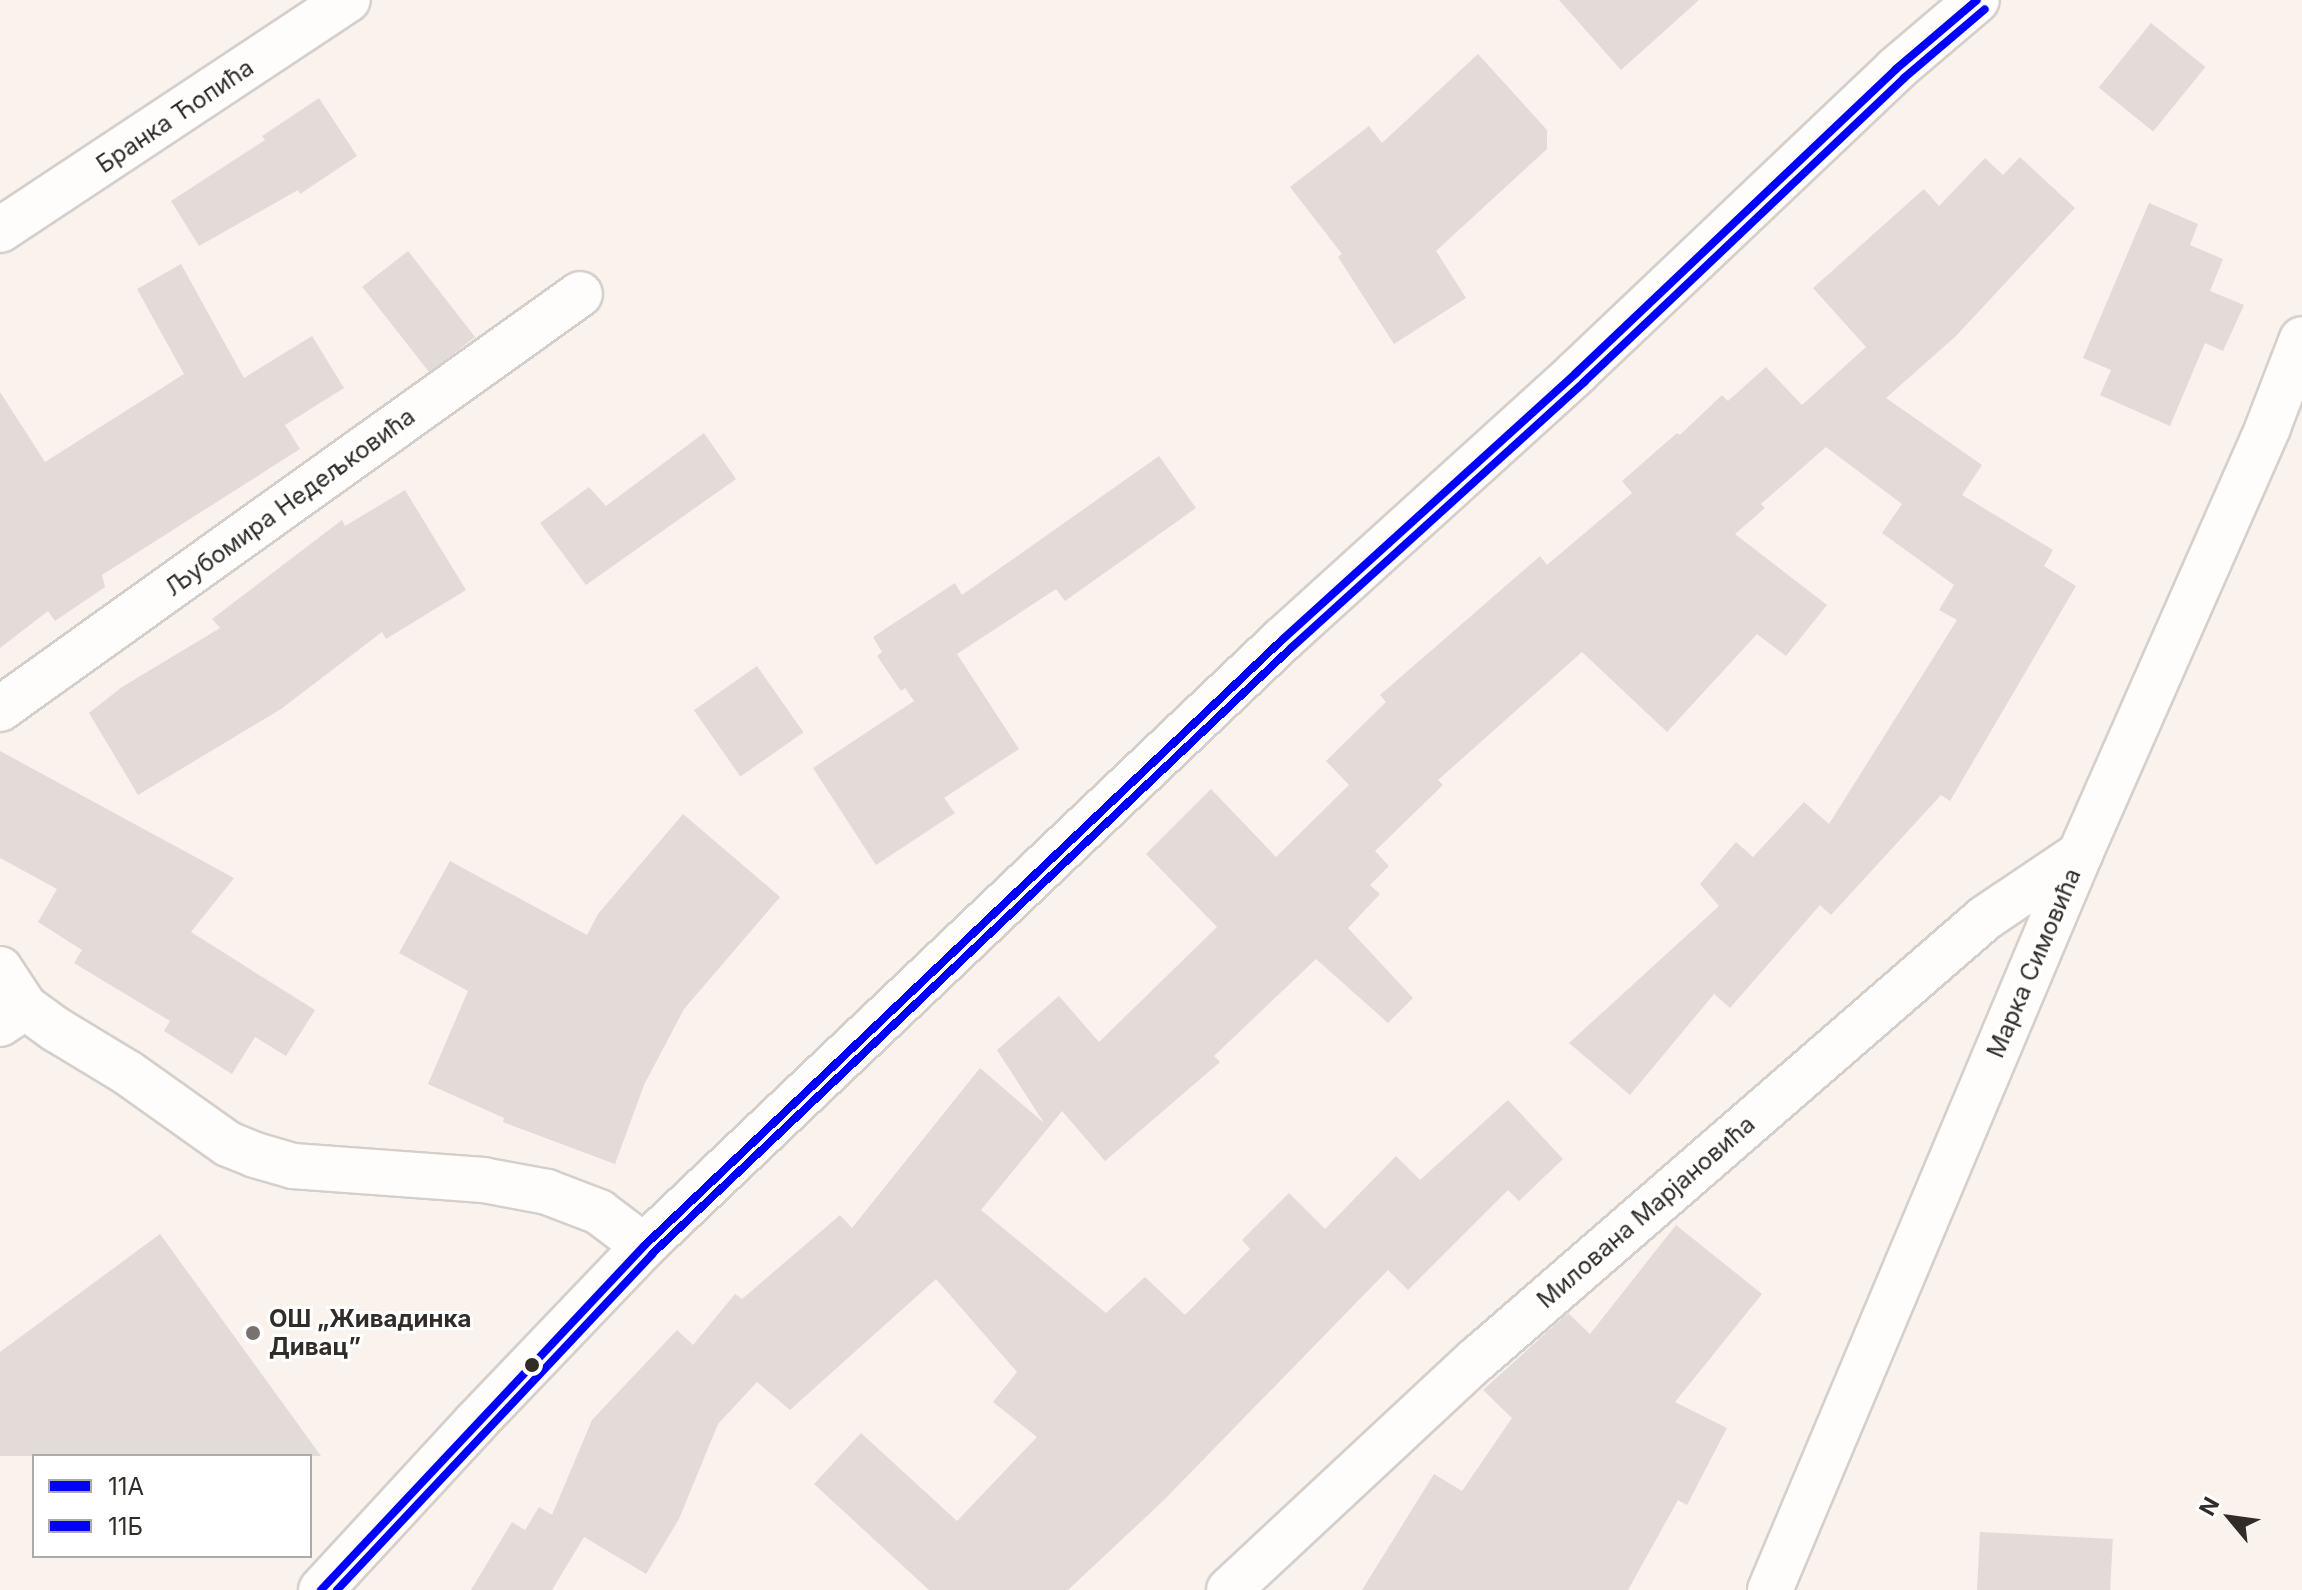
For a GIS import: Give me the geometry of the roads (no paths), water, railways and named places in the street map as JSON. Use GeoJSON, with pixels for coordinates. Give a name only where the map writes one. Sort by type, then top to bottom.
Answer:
{"type":"FeatureCollection","features":[{"type":"Feature","properties":{"kind":"street","name":"Бранка Ћопића"},"geometry":{"type":"LineString","coordinates":[[0,230],[348,0]]}},
{"type":"Feature","properties":{"kind":"street"},"geometry":{"type":"LineString","coordinates":[[321,1590],[443,1456],[644,1246],[1283,639],[1576,373],[1896,69],[1977,0]]}},
{"type":"Feature","properties":{"kind":"street","name":"Љубомира Недељковића"},"geometry":{"type":"LineString","coordinates":[[0,709],[580,294]]}},
{"type":"Feature","properties":{"kind":"street","name":"Марка Симовића"},"geometry":{"type":"LineString","coordinates":[[1770,1590],[2080,854],[2268,427],[2302,339]]}},
{"type":"Feature","properties":{"kind":"street","name":"Милована Марјановића"},"geometry":{"type":"LineString","coordinates":[[1229,1590],[1476,1360],[1973,928],[2080,854]]}},
{"type":"Feature","properties":{"kind":"street"},"geometry":{"type":"LineString","coordinates":[[0,969],[13,1016],[128,1073],[228,1144],[293,1166],[483,1180],[547,1192],[599,1212],[644,1246]]}},
{"type":"Feature","properties":{"kind":"place","name":"ОШ „Живадинка Дивац”"},"geometry":{"type":"Point","coordinates":[253,1333]}}]}
